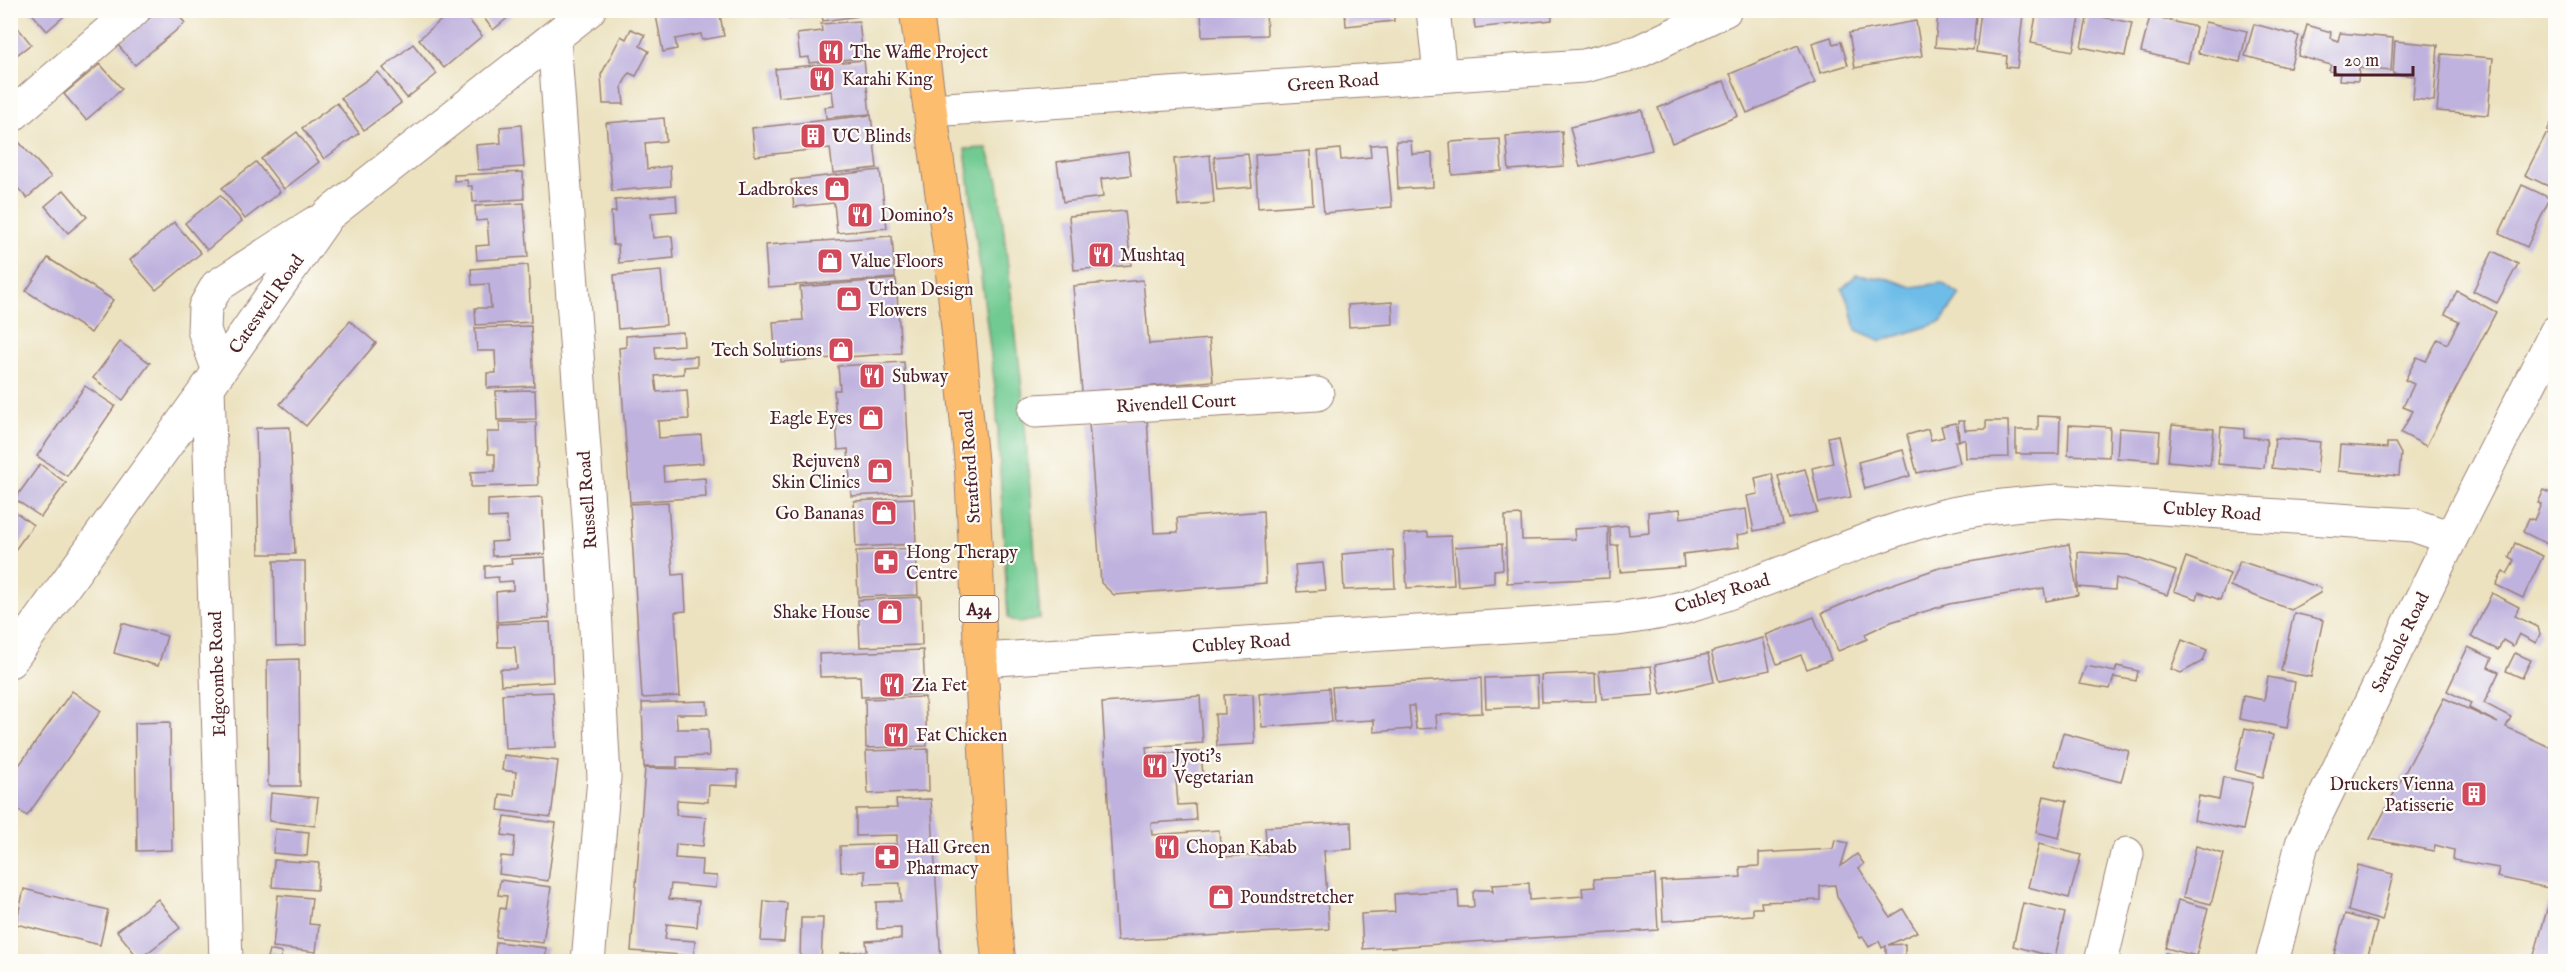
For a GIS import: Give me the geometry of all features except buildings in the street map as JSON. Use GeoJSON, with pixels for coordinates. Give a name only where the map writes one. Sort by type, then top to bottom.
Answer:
{"type":"FeatureCollection","features":[{"type":"Feature","properties":{"kind":"highway","name":"Stratford Road"},"geometry":{"type":"LineString","coordinates":[[916,10],[932,110],[951,257],[971,461],[994,919],[999,962]]}},
{"type":"Feature","properties":{"kind":"street"},"geometry":{"type":"LineString","coordinates":[[10,117],[135,10]]}},
{"type":"Feature","properties":{"kind":"street","name":"Cateswell Road"},"geometry":{"type":"LineString","coordinates":[[10,661],[214,379],[328,215],[589,10]]}},
{"type":"Feature","properties":{"kind":"street"},"geometry":{"type":"LineString","coordinates":[[1433,10],[1440,74]]}},
{"type":"Feature","properties":{"kind":"street","name":"Green Road"},"geometry":{"type":"LineString","coordinates":[[932,110],[1584,66],[1638,52],[1725,10]]}},
{"type":"Feature","properties":{"kind":"street","name":"Russell Road"},"geometry":{"type":"LineString","coordinates":[[554,39],[593,573],[604,778],[588,962]]}},
{"type":"Feature","properties":{"kind":"street","name":"Edgcombe Road"},"geometry":{"type":"LineString","coordinates":[[226,962],[214,379],[204,330],[205,308],[217,286],[328,215]]}},
{"type":"Feature","properties":{"kind":"street","name":"Sarehole Road"},"geometry":{"type":"LineString","coordinates":[[2272,962],[2302,844],[2451,538],[2556,332]]}},
{"type":"Feature","properties":{"kind":"street","name":"Rivendell Court"},"geometry":{"type":"LineString","coordinates":[[1035,411],[1317,394]]}},
{"type":"Feature","properties":{"kind":"street","name":"Cubley Road"},"geometry":{"type":"LineString","coordinates":[[981,660],[1617,619],[1686,607],[1750,586],[1870,539],[1930,519],[2008,505],[2059,501],[2413,525],[2451,538]]}},
{"type":"Feature","properties":{"kind":"street"},"geometry":{"type":"LineString","coordinates":[[2101,962],[2127,854]]}},
{"type":"Feature","properties":{"kind":"green space"},"geometry":{"type":"Polygon","coordinates":[[[987,148],[998,181],[1022,388],[1040,619],[1019,623],[1008,618],[996,396],[965,149],[987,148]]]}},
{"type":"Feature","properties":{"kind":"water"},"geometry":{"type":"Polygon","coordinates":[[[1856,275],[1889,279],[1912,287],[1942,283],[1960,295],[1941,322],[1882,341],[1856,330],[1851,307],[1842,289],[1856,275]]]}},
{"type":"Feature","properties":{"kind":"place","name":"The Waffle Project"},"geometry":{"type":"Point","coordinates":[831,52]}},
{"type":"Feature","properties":{"kind":"place","name":"Karahi King"},"geometry":{"type":"Point","coordinates":[822,79]}},
{"type":"Feature","properties":{"kind":"place","name":"UC Blinds"},"geometry":{"type":"Point","coordinates":[813,136]}},
{"type":"Feature","properties":{"kind":"place","name":"Ladbrokes"},"geometry":{"type":"Point","coordinates":[837,189]}},
{"type":"Feature","properties":{"kind":"place","name":"Domino's"},"geometry":{"type":"Point","coordinates":[860,215]}},
{"type":"Feature","properties":{"kind":"place","name":"Mushtaq"},"geometry":{"type":"Point","coordinates":[1101,255]}},
{"type":"Feature","properties":{"kind":"place","name":"Value Floors"},"geometry":{"type":"Point","coordinates":[830,261]}},
{"type":"Feature","properties":{"kind":"place","name":"Urban Design Flowers"},"geometry":{"type":"Point","coordinates":[849,299]}},
{"type":"Feature","properties":{"kind":"place","name":"Tech Solutions"},"geometry":{"type":"Point","coordinates":[841,350]}},
{"type":"Feature","properties":{"kind":"place","name":"Subway"},"geometry":{"type":"Point","coordinates":[872,376]}},
{"type":"Feature","properties":{"kind":"place","name":"Eagle Eyes"},"geometry":{"type":"Point","coordinates":[871,418]}},
{"type":"Feature","properties":{"kind":"place","name":"Rejuven8 Skin Clinics"},"geometry":{"type":"Point","coordinates":[880,471]}},
{"type":"Feature","properties":{"kind":"place","name":"Go Bananas"},"geometry":{"type":"Point","coordinates":[884,513]}},
{"type":"Feature","properties":{"kind":"place","name":"Hong Therapy Centre"},"geometry":{"type":"Point","coordinates":[886,562]}},
{"type":"Feature","properties":{"kind":"place","name":"Shake House"},"geometry":{"type":"Point","coordinates":[890,612]}},
{"type":"Feature","properties":{"kind":"place","name":"Zia Fet"},"geometry":{"type":"Point","coordinates":[892,685]}},
{"type":"Feature","properties":{"kind":"place","name":"Fat Chicken"},"geometry":{"type":"Point","coordinates":[896,735]}},
{"type":"Feature","properties":{"kind":"place","name":"Jyoti's Vegetarian"},"geometry":{"type":"Point","coordinates":[1155,766]}},
{"type":"Feature","properties":{"kind":"place","name":"Druckers Vienna Patisserie"},"geometry":{"type":"Point","coordinates":[2474,794]}},
{"type":"Feature","properties":{"kind":"place","name":"Chopan Kabab"},"geometry":{"type":"Point","coordinates":[1167,847]}},
{"type":"Feature","properties":{"kind":"place","name":"Hall Green Pharmacy"},"geometry":{"type":"Point","coordinates":[887,857]}},
{"type":"Feature","properties":{"kind":"place","name":"Poundstretcher"},"geometry":{"type":"Point","coordinates":[1221,897]}}]}
